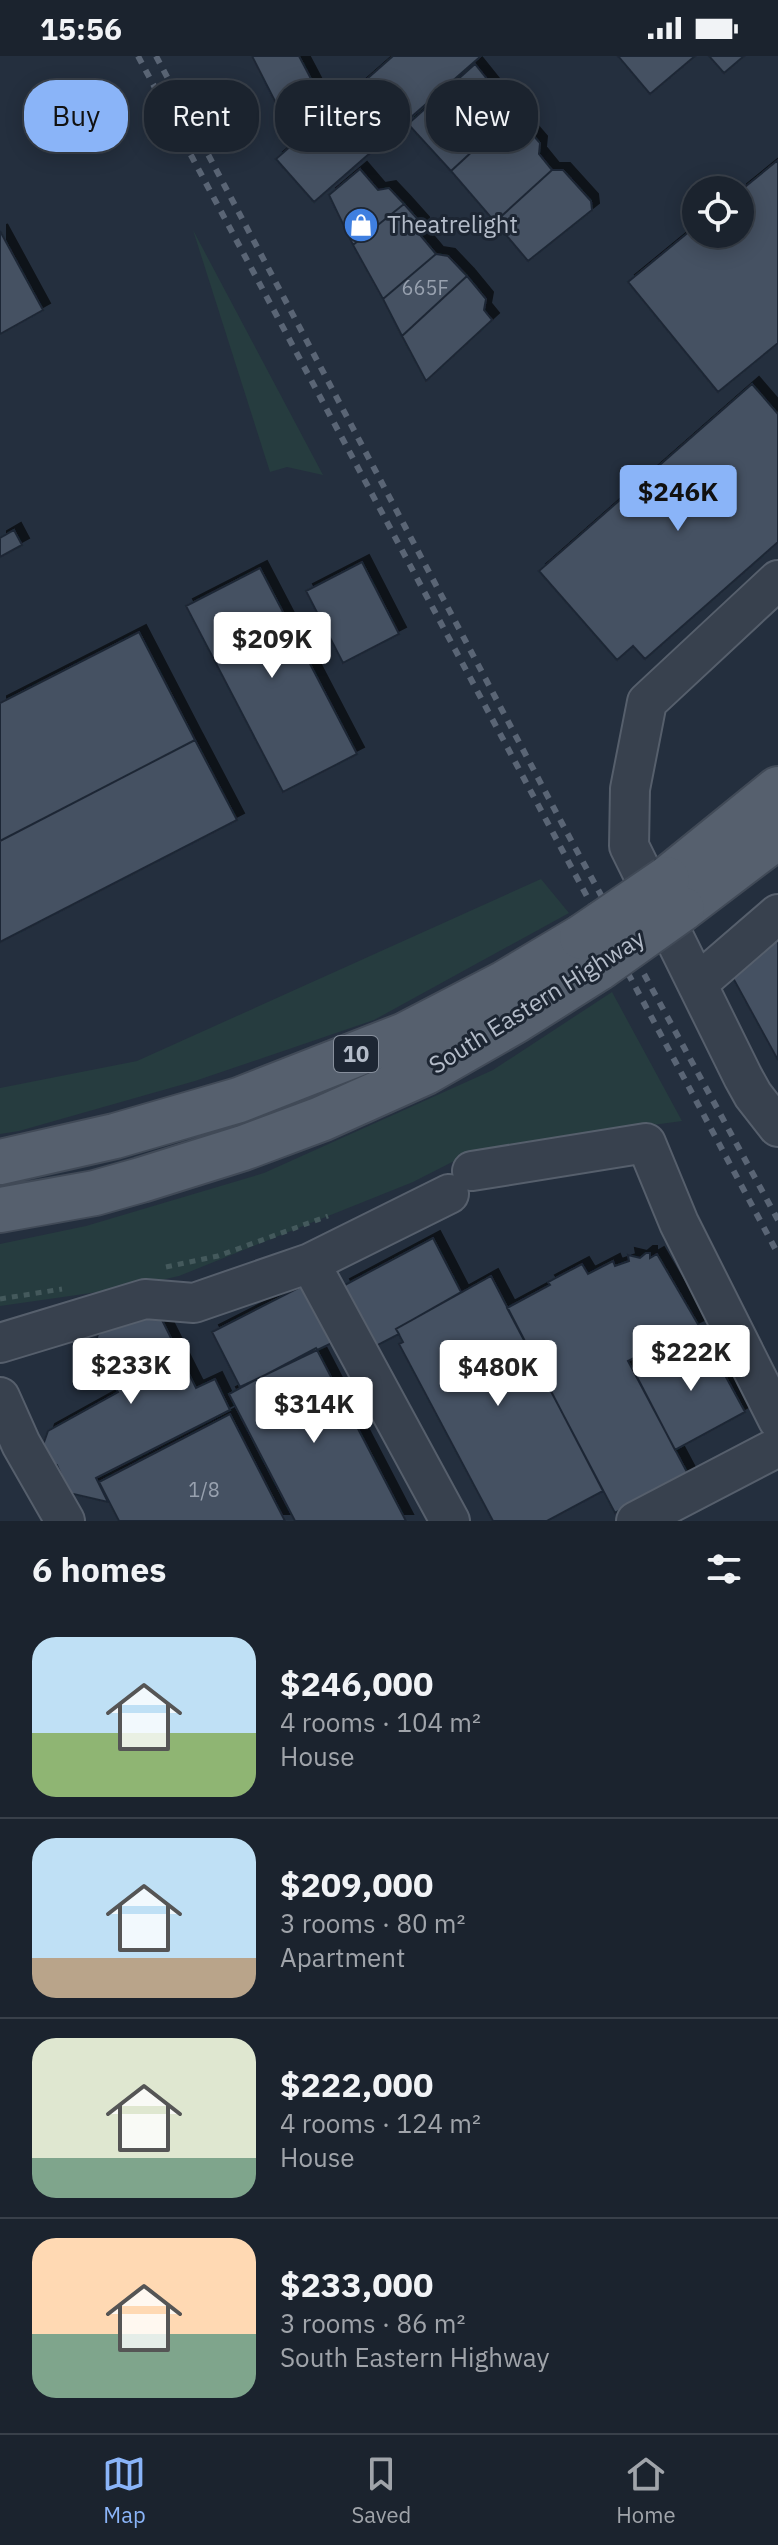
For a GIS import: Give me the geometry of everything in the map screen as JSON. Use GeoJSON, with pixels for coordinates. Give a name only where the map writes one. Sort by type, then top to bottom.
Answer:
{"type":"FeatureCollection","features":[{"type":"Feature","properties":{"kind":"main road","name":"South Eastern Highway"},"geometry":{"type":"LineString","coordinates":[[675,894],[778,789]]}},
{"type":"Feature","properties":{"kind":"main road","name":"South Eastern Highway"},"geometry":{"type":"LineString","coordinates":[[0,1210],[95,1193],[243,1148],[321,1119],[426,1072],[515,1021],[591,953],[675,894],[778,836]]}},
{"type":"Feature","properties":{"kind":"main road","name":"South Eastern Highway"},"geometry":{"type":"LineString","coordinates":[[0,1162],[100,1139],[239,1100],[405,1035],[505,983],[591,953]]}},
{"type":"Feature","properties":{"kind":"lane"},"geometry":{"type":"LineString","coordinates":[[778,580],[647,702],[630,789],[629,846],[753,1095],[778,1127]]}},
{"type":"Feature","properties":{"kind":"lane"},"geometry":{"type":"LineString","coordinates":[[697,984],[778,914]]}},
{"type":"Feature","properties":{"kind":"lane"},"geometry":{"type":"LineString","coordinates":[[0,1343],[145,1299],[194,1303],[310,1263],[460,1182],[646,1143],[679,1223],[778,1420]]}},
{"type":"Feature","properties":{"kind":"lane"},"geometry":{"type":"LineString","coordinates":[[310,1263],[450,1521]]}},
{"type":"Feature","properties":{"kind":"lane"},"geometry":{"type":"LineString","coordinates":[[0,1397],[11,1450],[65,1521]]}},
{"type":"Feature","properties":{"kind":"lane"},"geometry":{"type":"LineString","coordinates":[[636,1521],[778,1447]]}},
{"type":"Feature","properties":{"kind":"path"},"geometry":{"type":"LineString","coordinates":[[161,1268],[218,1256],[337,1212]]}},
{"type":"Feature","properties":{"kind":"path"},"geometry":{"type":"LineString","coordinates":[[0,1299],[72,1288]]}},
{"type":"Feature","properties":{"kind":"green space"},"geometry":{"type":"Polygon","coordinates":[[[193,230],[323,475],[287,467],[270,472],[193,230]]]}},
{"type":"Feature","properties":{"kind":"green space"},"geometry":{"type":"Polygon","coordinates":[[[541,879],[569,913],[374,1020],[195,1081],[0,1134],[0,1088],[137,1061],[541,879]]]}},
{"type":"Feature","properties":{"kind":"green space"},"geometry":{"type":"Polygon","coordinates":[[[612,992],[682,1121],[514,1144],[464,1156],[413,1182],[179,1276],[126,1288],[0,1306],[0,1244],[86,1226],[264,1173],[493,1070],[612,992]]]}},
{"type":"Feature","properties":{"kind":"building"},"geometry":{"type":"Polygon","coordinates":[[[252,56],[299,56],[312,80],[275,80],[275,101],[252,56]]]}},
{"type":"Feature","properties":{"kind":"building"},"geometry":{"type":"Polygon","coordinates":[[[393,56],[481,56],[454,80],[426,80],[426,104],[410,118],[410,80],[366,80],[393,56]]]}},
{"type":"Feature","properties":{"kind":"building"},"geometry":{"type":"Polygon","coordinates":[[[618,56],[695,56],[650,94],[618,56]]]}},
{"type":"Feature","properties":{"kind":"building"},"geometry":{"type":"Polygon","coordinates":[[[709,56],[744,56],[724,73],[709,56]]]}},
{"type":"Feature","properties":{"kind":"building"},"geometry":{"type":"Polygon","coordinates":[[[475,64],[488,80],[457,80],[475,64]]]}},
{"type":"Feature","properties":{"kind":"building"},"geometry":{"type":"Polygon","coordinates":[[[426,108],[426,144],[410,126],[410,122],[426,108]]]}},
{"type":"Feature","properties":{"kind":"building"},"geometry":{"type":"Polygon","coordinates":[[[538,141],[539,154],[552,170],[495,222],[451,171],[472,152],[538,152],[538,141]]]}},
{"type":"Feature","properties":{"kind":"building"},"geometry":{"type":"Polygon","coordinates":[[[284,152],[371,152],[314,202],[276,159],[284,152]]]}},
{"type":"Feature","properties":{"kind":"building"},"geometry":{"type":"Polygon","coordinates":[[[434,152],[472,152],[451,171],[434,152]]]}},
{"type":"Feature","properties":{"kind":"building"},"geometry":{"type":"Polygon","coordinates":[[[778,160],[778,343],[718,392],[628,282],[682,238],[682,248],[754,248],[754,180],[778,160]]]}},
{"type":"Feature","properties":{"kind":"building","name":"Theatrelight"},"geometry":{"type":"Polygon","coordinates":[[[360,169],[378,190],[389,188],[404,204],[353,245],[329,195],[360,169]]]}},
{"type":"Feature","properties":{"kind":"building"},"geometry":{"type":"Polygon","coordinates":[[[552,170],[563,170],[591,201],[592,210],[528,261],[495,222],[552,170]]]}},
{"type":"Feature","properties":{"kind":"building"},"geometry":{"type":"Polygon","coordinates":[[[404,204],[422,224],[420,235],[436,254],[383,299],[353,245],[404,204]]]}},
{"type":"Feature","properties":{"kind":"building"},"geometry":{"type":"Polygon","coordinates":[[[0,231],[43,310],[0,334],[0,231]]]}},
{"type":"Feature","properties":{"kind":"building"},"geometry":{"type":"Polygon","coordinates":[[[436,254],[448,256],[467,276],[402,336],[383,299],[436,254]]]}},
{"type":"Feature","properties":{"kind":"building"},"geometry":{"type":"Polygon","coordinates":[[[467,276],[486,299],[484,310],[492,320],[426,381],[402,336],[467,276]]]}},
{"type":"Feature","properties":{"kind":"building"},"geometry":{"type":"Polygon","coordinates":[[[752,384],[778,414],[778,542],[645,659],[633,646],[617,660],[539,571],[752,384]]]}},
{"type":"Feature","properties":{"kind":"building"},"geometry":{"type":"Polygon","coordinates":[[[14,530],[22,545],[0,557],[0,538],[14,530]]]}},
{"type":"Feature","properties":{"kind":"building"},"geometry":{"type":"Polygon","coordinates":[[[362,562],[399,634],[343,663],[306,591],[362,562]]]}},
{"type":"Feature","properties":{"kind":"building"},"geometry":{"type":"Polygon","coordinates":[[[260,568],[357,754],[283,792],[186,606],[260,568]]]}},
{"type":"Feature","properties":{"kind":"building"},"geometry":{"type":"Polygon","coordinates":[[[139,632],[195,740],[0,841],[0,703],[139,632]]]}},
{"type":"Feature","properties":{"kind":"building"},"geometry":{"type":"Polygon","coordinates":[[[195,740],[237,820],[0,942],[0,841],[195,740]]]}},
{"type":"Feature","properties":{"kind":"building"},"geometry":{"type":"Polygon","coordinates":[[[778,940],[778,1060],[727,967],[778,940]]]}},
{"type":"Feature","properties":{"kind":"building"},"geometry":{"type":"Polygon","coordinates":[[[433,1238],[461,1292],[396,1329],[399,1334],[374,1347],[343,1286],[433,1238]]]}},
{"type":"Feature","properties":{"kind":"building"},"geometry":{"type":"Polygon","coordinates":[[[650,1253],[650,1258],[657,1254],[699,1326],[628,1361],[688,1474],[615,1513],[507,1308],[582,1264],[588,1274],[613,1261],[615,1266],[629,1261],[628,1255],[640,1258],[650,1253]]]}},
{"type":"Feature","properties":{"kind":"building"},"geometry":{"type":"Polygon","coordinates":[[[491,1276],[603,1491],[547,1521],[493,1521],[399,1344],[403,1342],[396,1329],[491,1276]]]}},
{"type":"Feature","properties":{"kind":"building"},"geometry":{"type":"Polygon","coordinates":[[[304,1285],[334,1342],[240,1387],[212,1332],[304,1285]]]}},
{"type":"Feature","properties":{"kind":"building"},"geometry":{"type":"Polygon","coordinates":[[[146,1310],[159,1314],[196,1388],[215,1379],[230,1410],[96,1478],[108,1502],[69,1493],[57,1465],[38,1459],[48,1431],[118,1392],[107,1372],[89,1366],[98,1334],[146,1310]]]}},
{"type":"Feature","properties":{"kind":"building"},"geometry":{"type":"Polygon","coordinates":[[[705,1338],[707,1343],[711,1341],[714,1350],[719,1347],[733,1372],[726,1377],[745,1412],[675,1450],[636,1375],[705,1338]]]}},
{"type":"Feature","properties":{"kind":"building"},"geometry":{"type":"Polygon","coordinates":[[[316,1348],[406,1521],[295,1521],[229,1394],[316,1348]]]}},
{"type":"Feature","properties":{"kind":"building"},"geometry":{"type":"Polygon","coordinates":[[[230,1414],[285,1521],[119,1521],[99,1482],[230,1414]]]}},
{"type":"Feature","properties":{"kind":"railway"},"geometry":{"type":"LineString","coordinates":[[138,56],[778,1254]]}},
{"type":"Feature","properties":{"kind":"railway"},"geometry":{"type":"LineString","coordinates":[[156,56],[565,829],[778,1220]]}},
{"type":"Feature","properties":{"kind":"place","name":"Theatrelight"},"geometry":{"type":"Point","coordinates":[361,225]}}]}
